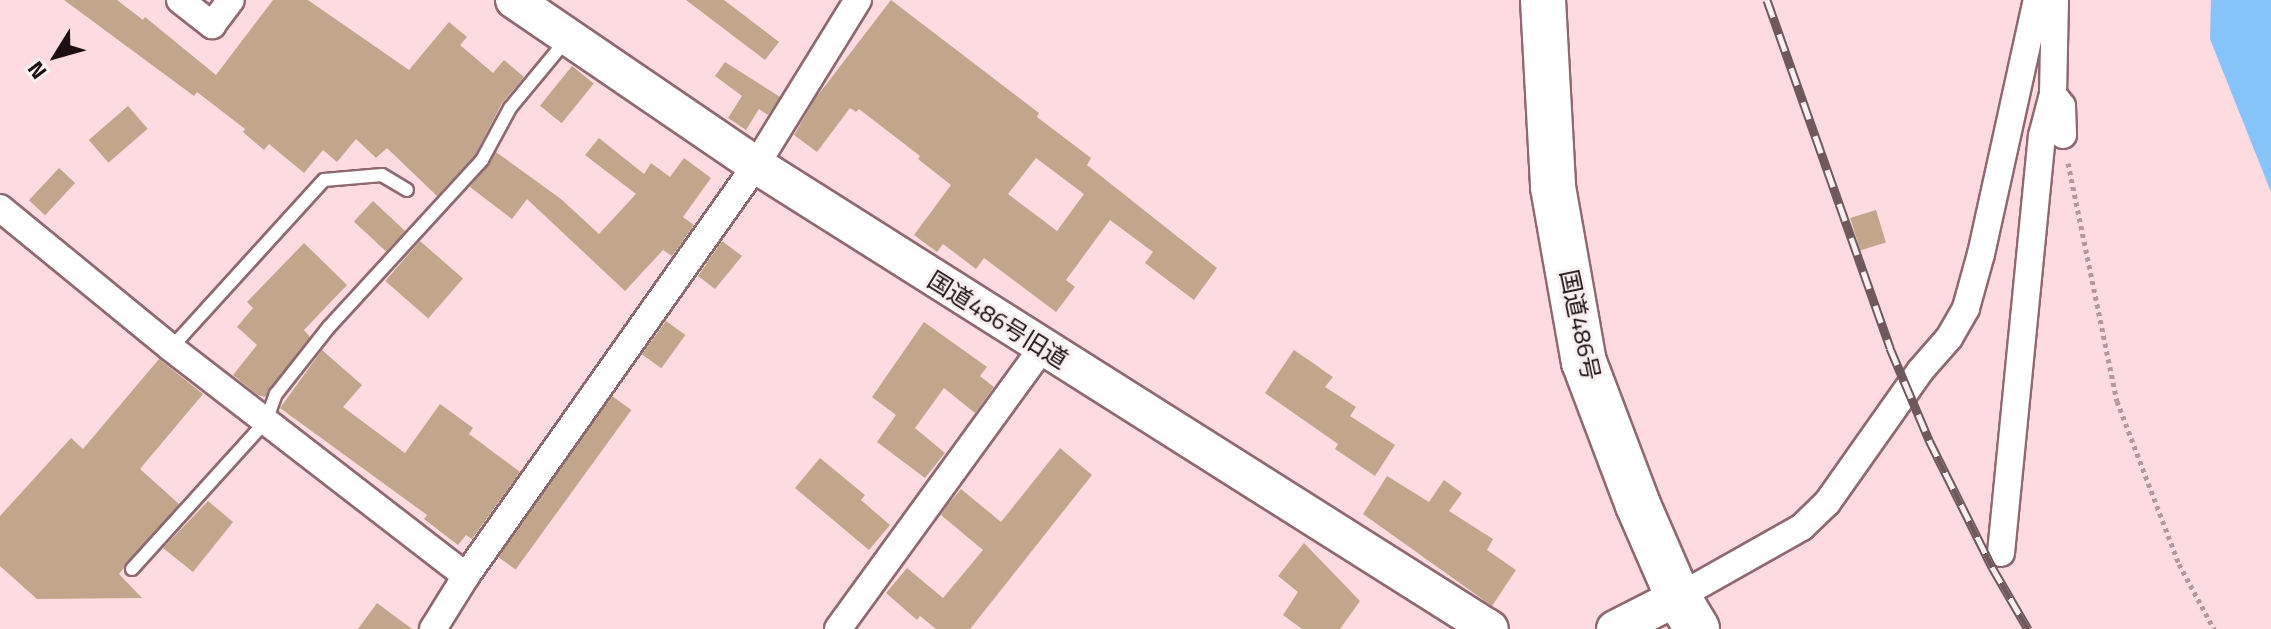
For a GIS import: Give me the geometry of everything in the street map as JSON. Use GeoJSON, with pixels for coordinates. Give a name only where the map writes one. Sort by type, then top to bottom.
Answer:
{"type":"FeatureCollection","features":[{"type":"Feature","properties":{"kind":"highway","name":"国道486号"},"geometry":{"type":"LineString","coordinates":[[1543,0],[1553,187],[1584,362],[1688,613]]}},
{"type":"Feature","properties":{"kind":"street"},"geometry":{"type":"LineString","coordinates":[[180,0],[212,25],[231,0]]}},
{"type":"Feature","properties":{"kind":"street","name":"国道486号旧道"},"geometry":{"type":"LineString","coordinates":[[514,0],[756,165],[1490,629]]}},
{"type":"Feature","properties":{"kind":"street"},"geometry":{"type":"LineString","coordinates":[[433,629],[466,576],[756,165],[858,0]]}},
{"type":"Feature","properties":{"kind":"street"},"geometry":{"type":"LineString","coordinates":[[1615,629],[1688,613],[1827,503],[1920,371],[1949,338],[1966,308],[1981,254],[2037,0]]}},
{"type":"Feature","properties":{"kind":"street"},"geometry":{"type":"LineString","coordinates":[[2001,553],[2042,136],[2053,94],[2055,0]]}},
{"type":"Feature","properties":{"kind":"street"},"geometry":{"type":"LineString","coordinates":[[2053,94],[2062,106],[2063,135]]}},
{"type":"Feature","properties":{"kind":"street"},"geometry":{"type":"LineString","coordinates":[[0,208],[171,348],[466,576]]}},
{"type":"Feature","properties":{"kind":"street"},"geometry":{"type":"LineString","coordinates":[[838,629],[1042,348]]}},
{"type":"Feature","properties":{"kind":"lane"},"geometry":{"type":"LineString","coordinates":[[132,569],[266,421],[276,394],[329,327],[482,160],[510,108],[569,38]]}},
{"type":"Feature","properties":{"kind":"lane"},"geometry":{"type":"LineString","coordinates":[[171,348],[324,180],[382,175],[407,190]]}},
{"type":"Feature","properties":{"kind":"path"},"geometry":{"type":"LineString","coordinates":[[2063,135],[2085,260],[2117,401],[2179,564],[2214,629]]}},
{"type":"Feature","properties":{"kind":"water"},"geometry":{"type":"Polygon","coordinates":[[[2211,0],[2271,0],[2271,192],[2210,39],[2211,0]]]}},
{"type":"Feature","properties":{"kind":"building"},"geometry":{"type":"Polygon","coordinates":[[[64,0],[117,0],[143,20],[145,17],[216,75],[273,0],[308,0],[409,70],[449,22],[467,37],[460,45],[493,73],[504,60],[524,77],[502,103],[475,155],[437,196],[387,148],[376,158],[356,139],[337,162],[323,150],[304,173],[269,144],[264,150],[243,132],[245,129],[197,92],[194,96],[64,0]]]}},
{"type":"Feature","properties":{"kind":"building"},"geometry":{"type":"Polygon","coordinates":[[[686,0],[724,0],[779,42],[765,60],[686,0]]]}},
{"type":"Feature","properties":{"kind":"building"},"geometry":{"type":"Polygon","coordinates":[[[891,0],[1039,113],[1037,117],[1091,158],[1087,165],[1217,268],[1194,300],[1145,263],[1153,252],[1110,220],[1066,280],[1075,287],[1056,312],[984,258],[976,269],[943,244],[937,252],[914,235],[951,185],[918,159],[920,156],[859,109],[856,112],[850,108],[817,152],[794,135],[815,99],[891,0]],[[1036,158],[1008,194],[1057,231],[1084,194],[1036,158]]]}},
{"type":"Feature","properties":{"kind":"building"},"geometry":{"type":"Polygon","coordinates":[[[725,62],[780,97],[768,115],[759,109],[746,130],[728,118],[742,96],[715,76],[725,62]]]}},
{"type":"Feature","properties":{"kind":"building"},"geometry":{"type":"Polygon","coordinates":[[[572,66],[594,84],[562,123],[540,106],[572,66]]]}},
{"type":"Feature","properties":{"kind":"building"},"geometry":{"type":"Polygon","coordinates":[[[128,106],[148,129],[108,163],[89,140],[128,106]]]}},
{"type":"Feature","properties":{"kind":"building"},"geometry":{"type":"Polygon","coordinates":[[[599,138],[644,174],[651,163],[670,177],[684,158],[711,178],[683,217],[694,225],[672,256],[663,250],[625,291],[527,199],[512,219],[470,187],[496,152],[561,199],[599,234],[636,194],[585,155],[599,138]]]}},
{"type":"Feature","properties":{"kind":"building"},"geometry":{"type":"Polygon","coordinates":[[[59,168],[75,183],[45,215],[29,200],[59,168]]]}},
{"type":"Feature","properties":{"kind":"building"},"geometry":{"type":"Polygon","coordinates":[[[373,201],[405,231],[386,251],[354,221],[373,201]]]}},
{"type":"Feature","properties":{"kind":"building"},"geometry":{"type":"Polygon","coordinates":[[[1876,210],[1886,243],[1860,250],[1850,218],[1876,210]]]}},
{"type":"Feature","properties":{"kind":"building"},"geometry":{"type":"Polygon","coordinates":[[[420,241],[463,278],[428,318],[385,281],[420,241]]]}},
{"type":"Feature","properties":{"kind":"building"},"geometry":{"type":"Polygon","coordinates":[[[722,241],[742,256],[715,289],[698,276],[722,241]]]}},
{"type":"Feature","properties":{"kind":"building"},"geometry":{"type":"Polygon","coordinates":[[[304,243],[347,285],[304,330],[310,337],[265,397],[233,375],[257,345],[237,327],[253,308],[247,302],[304,243]]]}},
{"type":"Feature","properties":{"kind":"building"},"geometry":{"type":"Polygon","coordinates":[[[666,321],[685,335],[661,368],[642,354],[666,321]]]}},
{"type":"Feature","properties":{"kind":"building"},"geometry":{"type":"Polygon","coordinates":[[[924,322],[987,367],[980,376],[994,387],[975,413],[944,388],[915,428],[945,453],[925,478],[877,442],[896,415],[872,397],[924,322]]]}},
{"type":"Feature","properties":{"kind":"building"},"geometry":{"type":"Polygon","coordinates":[[[322,350],[362,385],[343,407],[405,453],[440,404],[473,428],[469,434],[520,472],[472,539],[466,535],[458,545],[424,519],[427,515],[280,408],[322,350]]]}},
{"type":"Feature","properties":{"kind":"building"},"geometry":{"type":"Polygon","coordinates":[[[1294,350],[1333,377],[1325,387],[1356,407],[1350,416],[1395,445],[1375,476],[1335,449],[1338,444],[1265,393],[1294,350]]]}},
{"type":"Feature","properties":{"kind":"building"},"geometry":{"type":"Polygon","coordinates":[[[159,359],[203,394],[140,469],[179,504],[119,574],[142,598],[37,599],[0,566],[0,516],[71,438],[83,449],[159,359]]]}},
{"type":"Feature","properties":{"kind":"building"},"geometry":{"type":"Polygon","coordinates":[[[612,396],[631,410],[516,569],[496,555],[612,396]]]}},
{"type":"Feature","properties":{"kind":"building"},"geometry":{"type":"Polygon","coordinates":[[[1060,448],[1092,475],[970,629],[936,629],[920,616],[917,620],[886,593],[907,568],[943,598],[983,550],[941,515],[946,507],[961,489],[1001,522],[1060,448]]]}},
{"type":"Feature","properties":{"kind":"building"},"geometry":{"type":"Polygon","coordinates":[[[820,458],[865,495],[861,500],[890,525],[869,550],[795,488],[820,458]]]}},
{"type":"Feature","properties":{"kind":"building"},"geometry":{"type":"Polygon","coordinates":[[[1387,476],[1429,502],[1444,480],[1462,493],[1449,511],[1493,539],[1487,550],[1516,570],[1492,606],[1363,514],[1387,476]]]}},
{"type":"Feature","properties":{"kind":"building"},"geometry":{"type":"Polygon","coordinates":[[[208,501],[233,522],[193,572],[163,548],[208,501]]]}},
{"type":"Feature","properties":{"kind":"building"},"geometry":{"type":"Polygon","coordinates":[[[1304,543],[1360,601],[1340,629],[1302,629],[1283,615],[1298,592],[1278,576],[1304,543]]]}},
{"type":"Feature","properties":{"kind":"building"},"geometry":{"type":"Polygon","coordinates":[[[377,603],[412,629],[358,629],[377,603]]]}},
{"type":"Feature","properties":{"kind":"railway"},"geometry":{"type":"LineString","coordinates":[[1767,0],[1890,348],[1929,440],[1992,567],[2028,629]]}}]}
